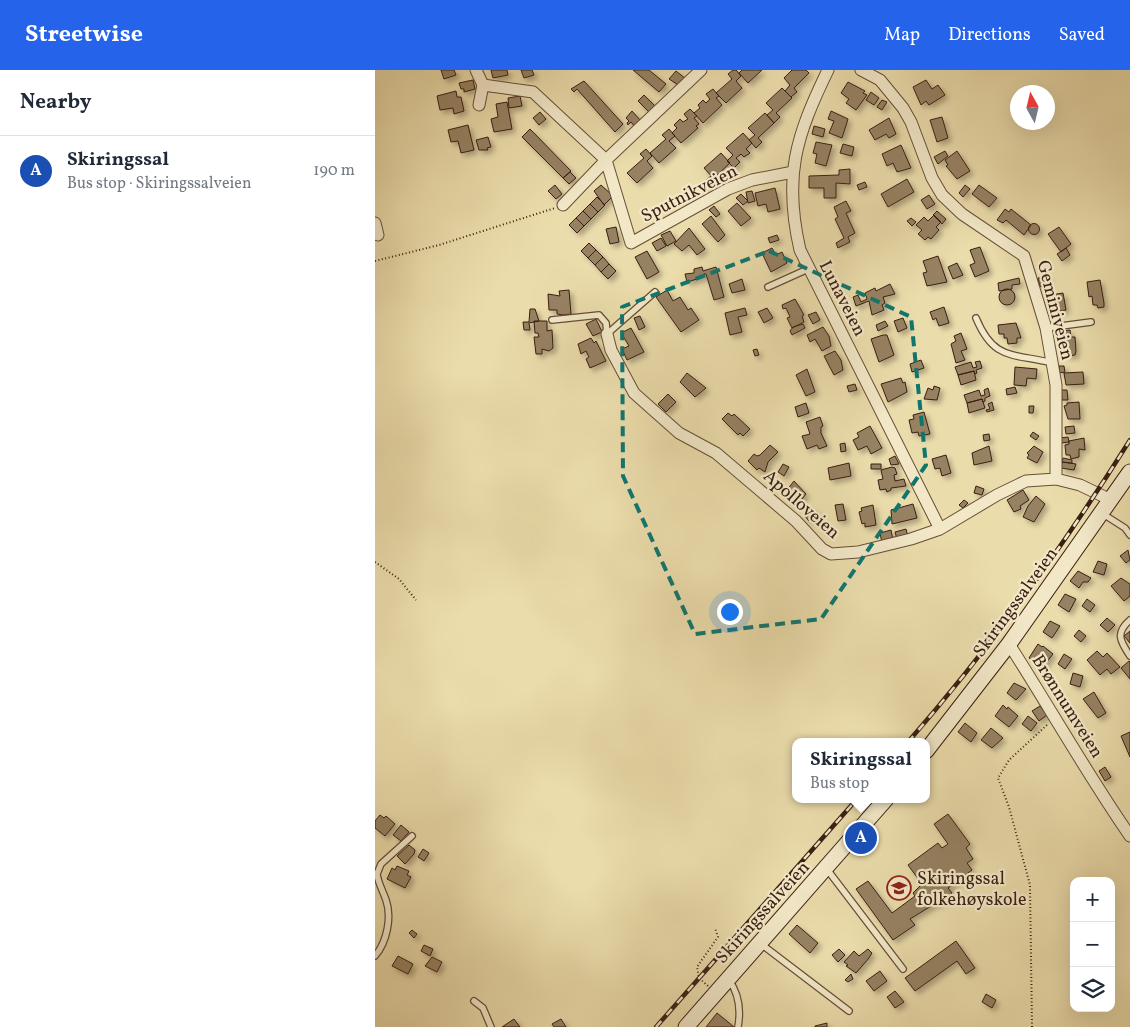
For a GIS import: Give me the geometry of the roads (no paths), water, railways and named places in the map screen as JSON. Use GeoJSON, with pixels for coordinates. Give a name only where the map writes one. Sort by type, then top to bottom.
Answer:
{"type":"FeatureCollection","features":[{"type":"Feature","properties":{"kind":"main road","name":"Skiringssalveien"},"geometry":{"type":"LineString","coordinates":[[930,746],[1009,644],[1103,514],[1130,472]]}},
{"type":"Feature","properties":{"kind":"main road","name":"Skiringssalveien"},"geometry":{"type":"LineString","coordinates":[[686,1027],[883,803]]}},
{"type":"Feature","properties":{"kind":"street"},"geometry":{"type":"LineString","coordinates":[[476,70],[483,85],[479,105]]}},
{"type":"Feature","properties":{"kind":"street"},"geometry":{"type":"LineString","coordinates":[[563,205],[606,160],[701,70]]}},
{"type":"Feature","properties":{"kind":"street","name":"Lunaveien"},"geometry":{"type":"LineString","coordinates":[[828,70],[798,140],[793,172],[794,226],[808,269],[940,529]]}},
{"type":"Feature","properties":{"kind":"street","name":"Geminiveien"},"geometry":{"type":"LineString","coordinates":[[861,70],[879,80],[903,108],[911,122],[932,178],[941,195],[962,214],[1024,256],[1053,363],[1056,385],[1056,479]]}},
{"type":"Feature","properties":{"kind":"street"},"geometry":{"type":"LineString","coordinates":[[483,85],[533,92],[606,160]]}},
{"type":"Feature","properties":{"kind":"street","name":"Sputnikveien"},"geometry":{"type":"LineString","coordinates":[[606,160],[631,243],[728,189],[752,180],[793,172]]}},
{"type":"Feature","properties":{"kind":"street"},"geometry":{"type":"LineString","coordinates":[[375,223],[378,235]]}},
{"type":"Feature","properties":{"kind":"street","name":"Apolloveien"},"geometry":{"type":"LineString","coordinates":[[607,334],[611,350],[634,393],[679,433],[716,453],[729,463],[796,521],[822,549],[831,554],[842,555],[858,552],[940,529],[1016,485],[1033,480],[1056,479],[1080,485],[1111,500]]}},
{"type":"Feature","properties":{"kind":"street","name":"Brønnumveien"},"geometry":{"type":"LineString","coordinates":[[1009,644],[1056,716],[1106,801],[1130,836]]}},
{"type":"Feature","properties":{"kind":"lane"},"geometry":{"type":"LineString","coordinates":[[768,287],[808,269]]}},
{"type":"Feature","properties":{"kind":"lane"},"geometry":{"type":"LineString","coordinates":[[607,334],[655,292]]}},
{"type":"Feature","properties":{"kind":"lane"},"geometry":{"type":"LineString","coordinates":[[552,320],[599,315],[606,323],[607,334]]}},
{"type":"Feature","properties":{"kind":"lane"},"geometry":{"type":"LineString","coordinates":[[976,318],[987,340],[995,348],[1006,354],[1053,363]]}},
{"type":"Feature","properties":{"kind":"lane"},"geometry":{"type":"LineString","coordinates":[[1045,328],[1091,322]]}},
{"type":"Feature","properties":{"kind":"lane"},"geometry":{"type":"LineString","coordinates":[[1103,514],[1125,528],[1130,535]]}},
{"type":"Feature","properties":{"kind":"lane"},"geometry":{"type":"LineString","coordinates":[[1130,620],[1121,627],[1119,635],[1120,641],[1130,656]]}},
{"type":"Feature","properties":{"kind":"lane"},"geometry":{"type":"LineString","coordinates":[[375,956],[380,949],[389,923],[387,901],[377,874],[381,864],[412,836]]}},
{"type":"Feature","properties":{"kind":"lane"},"geometry":{"type":"LineString","coordinates":[[826,868],[903,969]]}},
{"type":"Feature","properties":{"kind":"lane"},"geometry":{"type":"LineString","coordinates":[[760,943],[774,956],[849,1011]]}},
{"type":"Feature","properties":{"kind":"lane"},"geometry":{"type":"LineString","coordinates":[[727,979],[734,988],[739,1006],[738,1027]]}},
{"type":"Feature","properties":{"kind":"lane"},"geometry":{"type":"LineString","coordinates":[[474,1001],[483,1008],[491,1027]]}},
{"type":"Feature","properties":{"kind":"railway"},"geometry":{"type":"LineString","coordinates":[[911,738],[968,670],[1025,596],[1079,519],[1130,440]]}},
{"type":"Feature","properties":{"kind":"railway"},"geometry":{"type":"LineString","coordinates":[[656,1027],[853,803]]}},
{"type":"Feature","properties":{"kind":"place","name":"Skiringssal"},"geometry":{"type":"Point","coordinates":[861,838]}},
{"type":"Feature","properties":{"kind":"place","name":"Skiringssal folkehøyskole"},"geometry":{"type":"Point","coordinates":[899,888]}}]}
